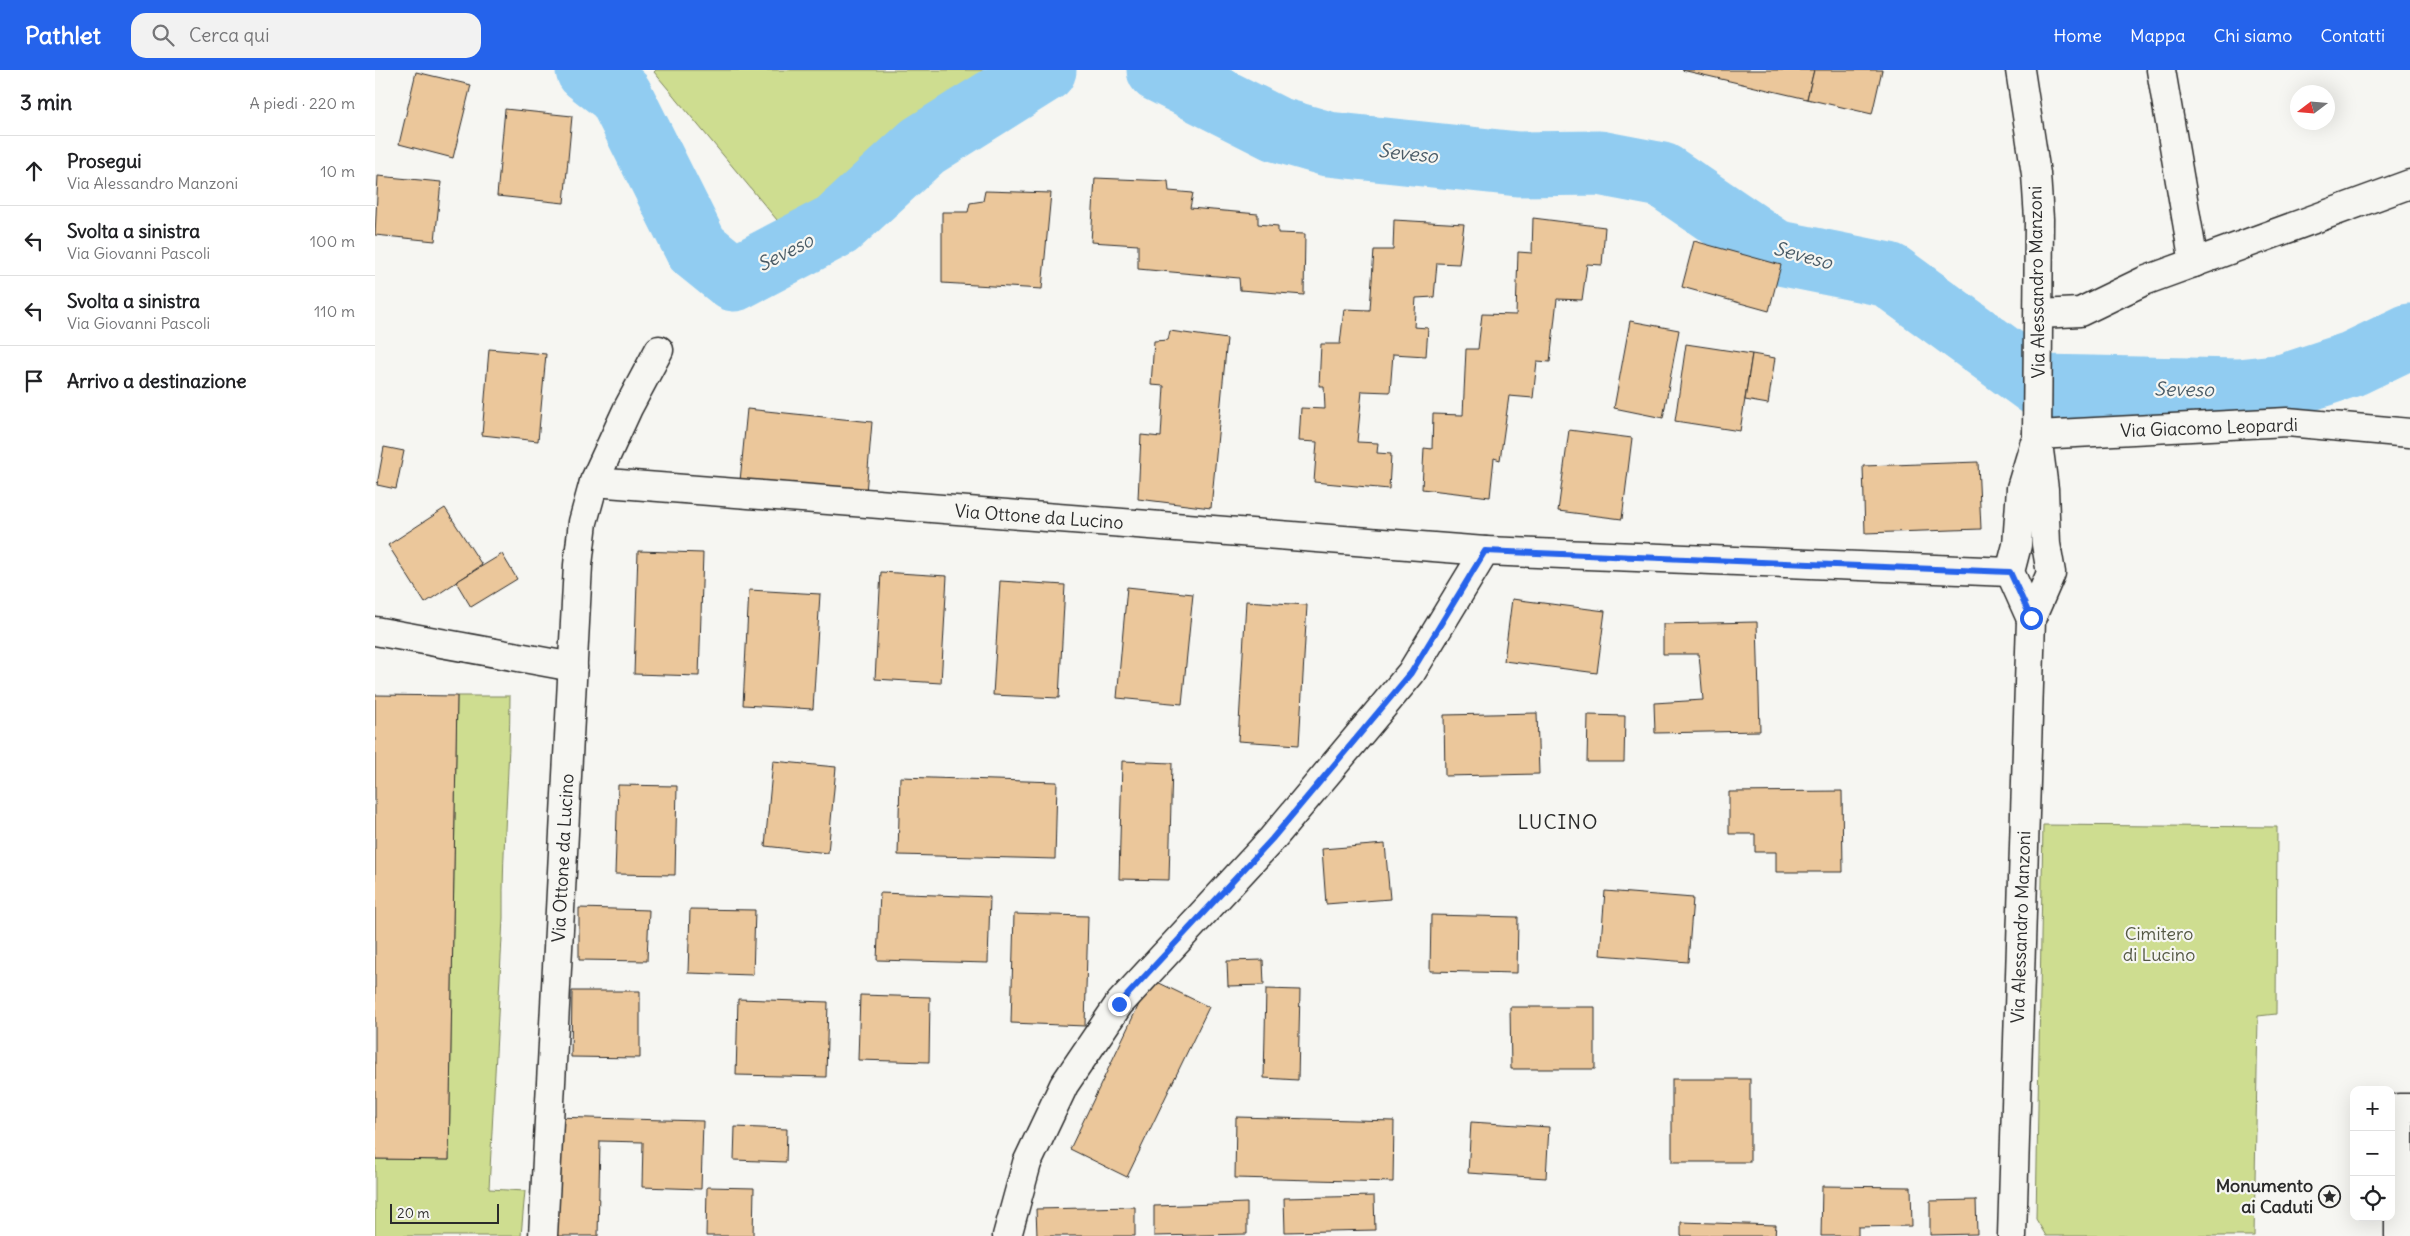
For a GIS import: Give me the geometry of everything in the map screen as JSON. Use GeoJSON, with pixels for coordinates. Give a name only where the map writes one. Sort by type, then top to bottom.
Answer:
{"type":"FeatureCollection","features":[{"type":"Feature","properties":{"kind":"street","name":"Via Alessandro Manzoni"},"geometry":{"type":"LineString","coordinates":[[2012,1236],[2031,618],[2051,573],[2046,544],[2044,489],[2037,436],[2039,323],[2038,201],[2020,70]]}},
{"type":"Feature","properties":{"kind":"street"},"geometry":{"type":"LineString","coordinates":[[2161,70],[2194,263]]}},
{"type":"Feature","properties":{"kind":"street"},"geometry":{"type":"LineString","coordinates":[[2039,323],[2080,312],[2144,281],[2410,184]]}},
{"type":"Feature","properties":{"kind":"street","name":"Via Ottone da Lucino"},"geometry":{"type":"LineString","coordinates":[[543,1236],[578,565],[583,522],[593,482],[628,408],[659,350]]}},
{"type":"Feature","properties":{"kind":"street","name":"Via Giacomo Leopardi"},"geometry":{"type":"LineString","coordinates":[[2037,436],[2287,422],[2410,433]]}},
{"type":"Feature","properties":{"kind":"street","name":"Via Alessandro Manzoni"},"geometry":{"type":"LineString","coordinates":[[2031,618],[2010,572],[2017,545],[2021,488],[2037,436]]}},
{"type":"Feature","properties":{"kind":"street","name":"Via Ottone da Lucino"},"geometry":{"type":"LineString","coordinates":[[593,482],[1485,551],[2010,572]]}},
{"type":"Feature","properties":{"kind":"street"},"geometry":{"type":"LineString","coordinates":[[1007,1236],[1027,1163],[1064,1085],[1119,1004],[1272,839],[1411,673],[1485,551]]}},
{"type":"Feature","properties":{"kind":"street"},"geometry":{"type":"LineString","coordinates":[[375,631],[573,667]]}},
{"type":"Feature","properties":{"kind":"street"},"geometry":{"type":"LineString","coordinates":[[2399,1236],[2399,1108],[2410,1108]]}},
{"type":"Feature","properties":{"kind":"green space"},"geometry":{"type":"Polygon","coordinates":[[[656,70],[1002,70],[968,91],[787,232],[654,72],[656,70]]]}},
{"type":"Feature","properties":{"kind":"green space"},"geometry":{"type":"Polygon","coordinates":[[[457,696],[510,696],[503,918],[489,1189],[525,1191],[521,1236],[375,1236],[375,1159],[449,1160],[457,696]]]}},
{"type":"Feature","properties":{"kind":"green space","name":"Cimitero di Lucino"},"geometry":{"type":"Polygon","coordinates":[[[2043,825],[2277,827],[2276,1014],[2258,1016],[2254,1236],[2046,1236],[2036,1219],[2043,825]]]}},
{"type":"Feature","properties":{"kind":"building"},"geometry":{"type":"Polygon","coordinates":[[[1682,70],[1814,70],[1807,99],[1682,70]]]}},
{"type":"Feature","properties":{"kind":"building"},"geometry":{"type":"Polygon","coordinates":[[[1814,70],[1882,70],[1872,114],[1807,99],[1814,70]]]}},
{"type":"Feature","properties":{"kind":"building"},"geometry":{"type":"Polygon","coordinates":[[[416,72],[471,85],[453,158],[399,144],[416,72]]]}},
{"type":"Feature","properties":{"kind":"building"},"geometry":{"type":"Polygon","coordinates":[[[505,109],[572,116],[564,203],[497,196],[505,109]]]}},
{"type":"Feature","properties":{"kind":"building"},"geometry":{"type":"Polygon","coordinates":[[[378,176],[441,182],[435,241],[375,235],[378,176]]]}},
{"type":"Feature","properties":{"kind":"building"},"geometry":{"type":"Polygon","coordinates":[[[1095,178],[1168,181],[1169,191],[1193,193],[1190,208],[1258,214],[1258,224],[1278,226],[1278,233],[1305,234],[1304,295],[1240,290],[1239,278],[1138,269],[1138,245],[1091,242],[1095,178]]]}},
{"type":"Feature","properties":{"kind":"building"},"geometry":{"type":"Polygon","coordinates":[[[985,191],[1051,193],[1042,289],[942,283],[942,212],[968,212],[970,203],[983,201],[985,191]]]}},
{"type":"Feature","properties":{"kind":"building"},"geometry":{"type":"Polygon","coordinates":[[[1533,218],[1605,227],[1602,265],[1587,264],[1582,300],[1557,299],[1550,362],[1537,361],[1533,398],[1509,396],[1500,460],[1494,458],[1490,497],[1422,489],[1424,448],[1432,449],[1433,414],[1463,415],[1466,349],[1478,349],[1482,314],[1516,315],[1518,252],[1532,253],[1533,218]]]}},
{"type":"Feature","properties":{"kind":"building"},"geometry":{"type":"Polygon","coordinates":[[[1394,220],[1464,224],[1459,264],[1437,263],[1434,297],[1416,298],[1414,327],[1428,328],[1426,356],[1393,354],[1390,392],[1362,391],[1357,442],[1378,443],[1377,453],[1391,454],[1389,489],[1314,482],[1317,442],[1299,441],[1301,408],[1325,409],[1324,386],[1319,386],[1321,344],[1340,344],[1344,309],[1370,310],[1374,250],[1393,250],[1394,220]]]}},
{"type":"Feature","properties":{"kind":"building"},"geometry":{"type":"Polygon","coordinates":[[[1694,241],[1781,265],[1769,311],[1682,287],[1694,241]]]}},
{"type":"Feature","properties":{"kind":"building"},"geometry":{"type":"Polygon","coordinates":[[[1630,321],[1679,330],[1663,418],[1614,408],[1630,321]]]}},
{"type":"Feature","properties":{"kind":"building"},"geometry":{"type":"Polygon","coordinates":[[[1170,331],[1227,339],[1211,508],[1138,499],[1141,435],[1161,437],[1164,386],[1151,385],[1154,341],[1168,340],[1170,331]]]}},
{"type":"Feature","properties":{"kind":"building"},"geometry":{"type":"Polygon","coordinates":[[[1686,344],[1752,354],[1740,431],[1675,421],[1686,344]]]}},
{"type":"Feature","properties":{"kind":"building"},"geometry":{"type":"Polygon","coordinates":[[[489,349],[546,354],[538,441],[482,435],[489,349]]]}},
{"type":"Feature","properties":{"kind":"building"},"geometry":{"type":"Polygon","coordinates":[[[1752,354],[1775,358],[1768,404],[1745,400],[1752,354]]]}},
{"type":"Feature","properties":{"kind":"building"},"geometry":{"type":"Polygon","coordinates":[[[747,409],[872,422],[866,493],[740,481],[747,409]]]}},
{"type":"Feature","properties":{"kind":"building"},"geometry":{"type":"Polygon","coordinates":[[[1569,430],[1632,438],[1622,519],[1558,511],[1569,430]]]}},
{"type":"Feature","properties":{"kind":"building"},"geometry":{"type":"Polygon","coordinates":[[[384,447],[404,451],[396,489],[377,485],[384,447]]]}},
{"type":"Feature","properties":{"kind":"building"},"geometry":{"type":"Polygon","coordinates":[[[1978,462],[1981,529],[1865,533],[1863,466],[1978,462]]]}},
{"type":"Feature","properties":{"kind":"building"},"geometry":{"type":"Polygon","coordinates":[[[445,508],[482,565],[425,603],[388,545],[445,508]]]}},
{"type":"Feature","properties":{"kind":"building"},"geometry":{"type":"Polygon","coordinates":[[[638,551],[703,553],[699,676],[634,674],[638,551]]]}},
{"type":"Feature","properties":{"kind":"building"},"geometry":{"type":"Polygon","coordinates":[[[502,554],[517,579],[471,607],[456,582],[502,554]]]}},
{"type":"Feature","properties":{"kind":"building"},"geometry":{"type":"Polygon","coordinates":[[[881,572],[947,576],[941,683],[875,679],[881,572]]]}},
{"type":"Feature","properties":{"kind":"building"},"geometry":{"type":"Polygon","coordinates":[[[1000,581],[1065,585],[1059,698],[993,695],[1000,581]]]}},
{"type":"Feature","properties":{"kind":"building"},"geometry":{"type":"Polygon","coordinates":[[[1127,587],[1193,594],[1182,704],[1117,698],[1127,587]]]}},
{"type":"Feature","properties":{"kind":"building"},"geometry":{"type":"Polygon","coordinates":[[[749,590],[820,594],[813,709],[743,705],[749,590]]]}},
{"type":"Feature","properties":{"kind":"building"},"geometry":{"type":"Polygon","coordinates":[[[1512,599],[1605,611],[1597,673],[1504,661],[1512,599]]]}},
{"type":"Feature","properties":{"kind":"building"},"geometry":{"type":"Polygon","coordinates":[[[1246,601],[1307,605],[1299,745],[1238,741],[1246,601]]]}},
{"type":"Feature","properties":{"kind":"building"},"geometry":{"type":"Polygon","coordinates":[[[1757,622],[1760,731],[1655,733],[1654,703],[1703,700],[1699,654],[1663,654],[1663,624],[1757,622]]]}},
{"type":"Feature","properties":{"kind":"building"},"geometry":{"type":"Polygon","coordinates":[[[375,695],[457,696],[449,1160],[375,1159],[375,695]]]}},
{"type":"Feature","properties":{"kind":"building"},"geometry":{"type":"Polygon","coordinates":[[[1537,713],[1539,774],[1445,776],[1444,715],[1537,713]]]}},
{"type":"Feature","properties":{"kind":"building"},"geometry":{"type":"Polygon","coordinates":[[[1588,715],[1625,716],[1624,762],[1587,762],[1588,715]]]}},
{"type":"Feature","properties":{"kind":"building"},"geometry":{"type":"Polygon","coordinates":[[[773,761],[836,767],[828,853],[765,846],[773,761]]]}},
{"type":"Feature","properties":{"kind":"building"},"geometry":{"type":"Polygon","coordinates":[[[1122,761],[1172,763],[1169,880],[1119,879],[1122,761]]]}},
{"type":"Feature","properties":{"kind":"building"},"geometry":{"type":"Polygon","coordinates":[[[900,777],[1057,782],[1055,859],[898,855],[900,777]]]}},
{"type":"Feature","properties":{"kind":"building"},"geometry":{"type":"Polygon","coordinates":[[[618,785],[677,786],[675,875],[615,874],[618,785]]]}},
{"type":"Feature","properties":{"kind":"building"},"geometry":{"type":"Polygon","coordinates":[[[1842,791],[1843,872],[1776,872],[1776,852],[1755,852],[1755,834],[1729,834],[1729,792],[1842,791]]]}},
{"type":"Feature","properties":{"kind":"building"},"geometry":{"type":"Polygon","coordinates":[[[1385,844],[1390,899],[1326,904],[1322,849],[1385,844]]]}},
{"type":"Feature","properties":{"kind":"building"},"geometry":{"type":"Polygon","coordinates":[[[1605,891],[1693,898],[1688,962],[1600,955],[1605,891]]]}},
{"type":"Feature","properties":{"kind":"building"},"geometry":{"type":"Polygon","coordinates":[[[880,893],[990,897],[988,963],[877,960],[880,893]]]}},
{"type":"Feature","properties":{"kind":"building"},"geometry":{"type":"Polygon","coordinates":[[[579,908],[649,910],[647,961],[579,960],[579,908]]]}},
{"type":"Feature","properties":{"kind":"building"},"geometry":{"type":"Polygon","coordinates":[[[690,909],[755,910],[753,975],[688,973],[690,909]]]}},
{"type":"Feature","properties":{"kind":"building"},"geometry":{"type":"Polygon","coordinates":[[[1014,914],[1088,916],[1085,1026],[1011,1023],[1014,914]]]}},
{"type":"Feature","properties":{"kind":"building"},"geometry":{"type":"Polygon","coordinates":[[[1431,915],[1518,917],[1517,973],[1430,971],[1431,915]]]}},
{"type":"Feature","properties":{"kind":"building"},"geometry":{"type":"Polygon","coordinates":[[[1263,960],[1264,985],[1228,986],[1227,961],[1263,960]]]}},
{"type":"Feature","properties":{"kind":"building"},"geometry":{"type":"Polygon","coordinates":[[[1151,979],[1209,1007],[1127,1177],[1070,1149],[1151,979]]]}},
{"type":"Feature","properties":{"kind":"building"},"geometry":{"type":"Polygon","coordinates":[[[1266,989],[1300,990],[1298,1080],[1264,1078],[1266,989]]]}},
{"type":"Feature","properties":{"kind":"building"},"geometry":{"type":"Polygon","coordinates":[[[572,991],[640,991],[640,1058],[571,1057],[572,991]]]}},
{"type":"Feature","properties":{"kind":"building"},"geometry":{"type":"Polygon","coordinates":[[[860,995],[930,997],[929,1062],[858,1060],[860,995]]]}},
{"type":"Feature","properties":{"kind":"building"},"geometry":{"type":"Polygon","coordinates":[[[738,999],[828,1002],[826,1077],[736,1075],[738,999]]]}},
{"type":"Feature","properties":{"kind":"building"},"geometry":{"type":"Polygon","coordinates":[[[1510,1007],[1595,1007],[1595,1069],[1511,1069],[1510,1007]]]}},
{"type":"Feature","properties":{"kind":"building"},"geometry":{"type":"Polygon","coordinates":[[[1672,1079],[1750,1079],[1750,1162],[1672,1162],[1672,1079]]]}},
{"type":"Feature","properties":{"kind":"building"},"geometry":{"type":"Polygon","coordinates":[[[552,1117],[703,1121],[701,1189],[642,1187],[643,1142],[600,1141],[598,1236],[549,1236],[552,1117]]]}},
{"type":"Feature","properties":{"kind":"building"},"geometry":{"type":"Polygon","coordinates":[[[1236,1117],[1394,1121],[1393,1182],[1235,1178],[1236,1117]]]}},
{"type":"Feature","properties":{"kind":"building"},"geometry":{"type":"Polygon","coordinates":[[[1471,1122],[1549,1127],[1546,1178],[1468,1173],[1471,1122]]]}},
{"type":"Feature","properties":{"kind":"building"},"geometry":{"type":"Polygon","coordinates":[[[735,1127],[787,1129],[786,1162],[734,1160],[735,1127]]]}},
{"type":"Feature","properties":{"kind":"building"},"geometry":{"type":"Polygon","coordinates":[[[1822,1186],[1911,1187],[1912,1226],[1858,1227],[1858,1236],[1821,1236],[1822,1186]]]}},
{"type":"Feature","properties":{"kind":"building"},"geometry":{"type":"Polygon","coordinates":[[[707,1187],[754,1188],[753,1236],[706,1236],[707,1187]]]}},
{"type":"Feature","properties":{"kind":"building"},"geometry":{"type":"Polygon","coordinates":[[[1374,1196],[1375,1230],[1285,1232],[1284,1198],[1374,1196]]]}},
{"type":"Feature","properties":{"kind":"building"},"geometry":{"type":"Polygon","coordinates":[[[1976,1200],[1977,1234],[1930,1235],[1930,1201],[1976,1200]]]}},
{"type":"Feature","properties":{"kind":"building"},"geometry":{"type":"Polygon","coordinates":[[[1247,1203],[1247,1234],[1154,1236],[1154,1206],[1247,1203]]]}},
{"type":"Feature","properties":{"kind":"building"},"geometry":{"type":"Polygon","coordinates":[[[1135,1207],[1135,1236],[1037,1236],[1036,1209],[1135,1207]]]}},
{"type":"Feature","properties":{"kind":"building"},"geometry":{"type":"Polygon","coordinates":[[[1681,1222],[1776,1225],[1775,1236],[1681,1236],[1681,1222]]]}},
{"type":"Feature","properties":{"kind":"waterway","name":"Seveso"},"geometry":{"type":"LineString","coordinates":[[588,70],[620,95],[697,249],[734,279],[837,225],[923,146],[1044,70]]}},
{"type":"Feature","properties":{"kind":"waterway","name":"Seveso"},"geometry":{"type":"LineString","coordinates":[[1159,70],[1276,129],[1328,144],[1518,164],[1599,163],[1662,175],[1775,252],[1889,275],[2042,387],[2238,391],[2285,386],[2352,364],[2410,336]]}},
{"type":"Feature","properties":{"kind":"place","name":"Monumento ai Caduti"},"geometry":{"type":"Point","coordinates":[2329,1196]}},
{"type":"Feature","properties":{"kind":"district","name":"LUCINO"},"geometry":{"type":"Point","coordinates":[1558,822]}},
{"type":"Feature","properties":{"kind":"route"},"geometry":{"type":"LineString","coordinates":[[1119,1004],[1272,839],[1411,673],[1485,551],[2010,572],[2031,618]]}}]}
